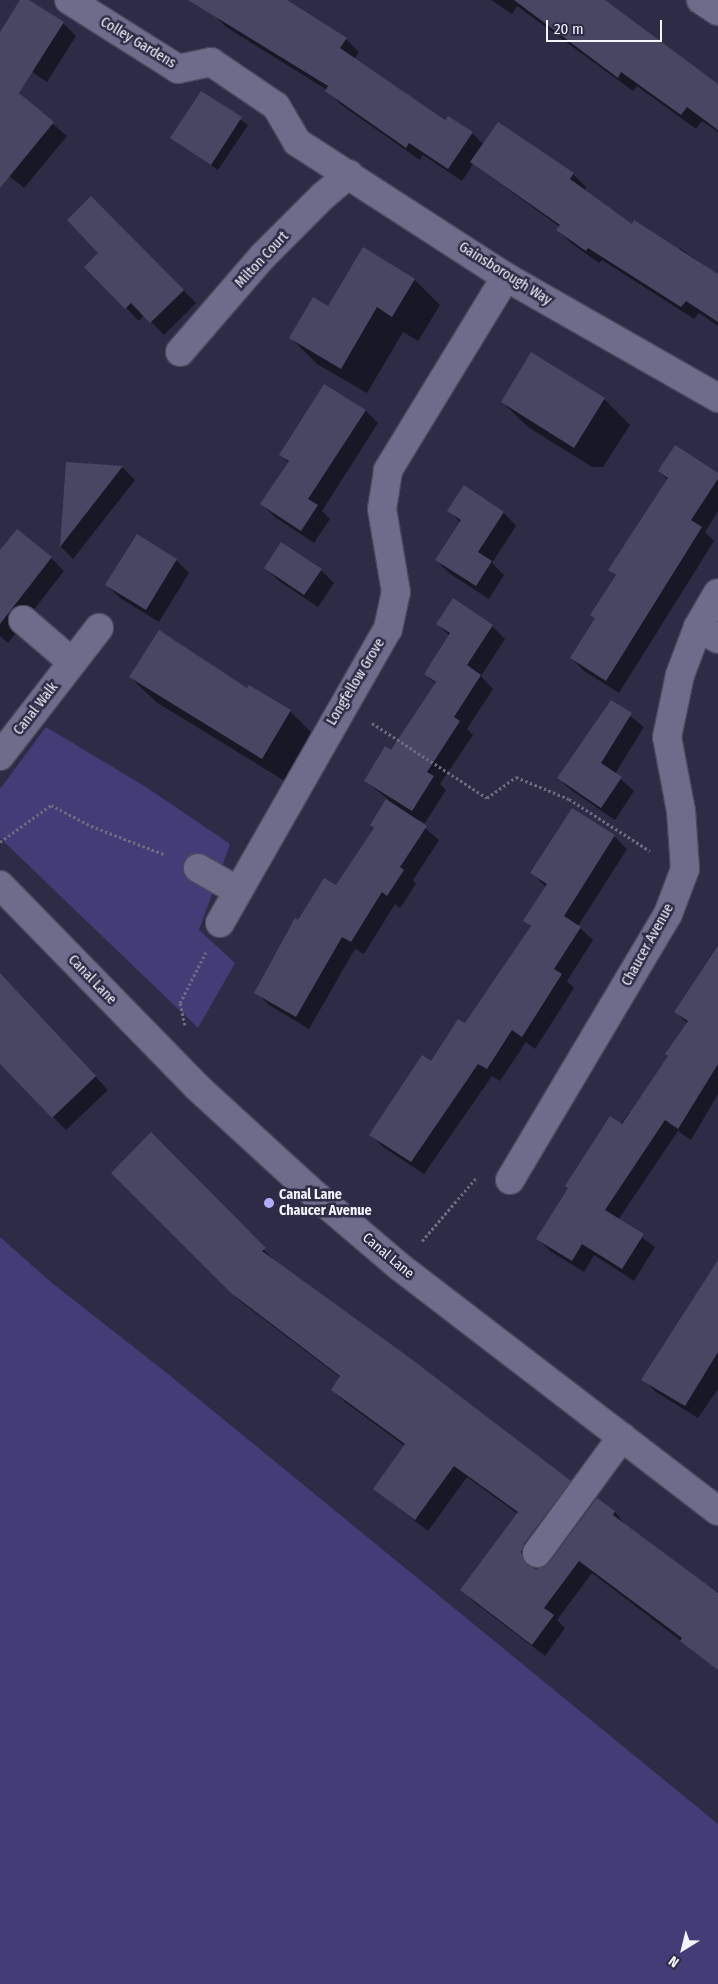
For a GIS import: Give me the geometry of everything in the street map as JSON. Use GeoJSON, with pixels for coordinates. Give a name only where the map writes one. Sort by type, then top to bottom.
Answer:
{"type":"FeatureCollection","features":[{"type":"Feature","properties":{"kind":"street","name":"Colley Gardens"},"geometry":{"type":"LineString","coordinates":[[69,0],[178,68],[211,62],[276,106],[297,142]]}},
{"type":"Feature","properties":{"kind":"street"},"geometry":{"type":"LineString","coordinates":[[701,0],[718,11]]}},
{"type":"Feature","properties":{"kind":"street","name":"Gainsborough Way"},"geometry":{"type":"LineString","coordinates":[[297,142],[506,277],[718,398]]}},
{"type":"Feature","properties":{"kind":"street","name":"Milton Court"},"geometry":{"type":"LineString","coordinates":[[180,352],[262,257],[322,196],[349,174]]}},
{"type":"Feature","properties":{"kind":"street","name":"Longfellow Grove"},"geometry":{"type":"LineString","coordinates":[[220,923],[342,704],[388,629],[396,592],[382,509],[388,470],[506,277]]}},
{"type":"Feature","properties":{"kind":"street","name":"Chaucer Avenue"},"geometry":{"type":"LineString","coordinates":[[510,1180],[668,914],[685,869],[681,811],[668,737],[680,675],[708,633],[718,593]]}},
{"type":"Feature","properties":{"kind":"street"},"geometry":{"type":"LineString","coordinates":[[23,620],[72,662]]}},
{"type":"Feature","properties":{"kind":"street","name":"Canal Walk"},"geometry":{"type":"LineString","coordinates":[[0,756],[99,628]]}},
{"type":"Feature","properties":{"kind":"street"},"geometry":{"type":"LineString","coordinates":[[198,868],[238,891]]}},
{"type":"Feature","properties":{"kind":"street","name":"Canal Lane"},"geometry":{"type":"LineString","coordinates":[[0,885],[197,1087],[306,1187],[400,1267],[718,1511]]}},
{"type":"Feature","properties":{"kind":"street"},"geometry":{"type":"LineString","coordinates":[[537,1553],[622,1437]]}},
{"type":"Feature","properties":{"kind":"path"},"geometry":{"type":"LineString","coordinates":[[342,704],[487,798],[516,777],[569,798],[653,853],[685,869]]}},
{"type":"Feature","properties":{"kind":"path"},"geometry":{"type":"LineString","coordinates":[[0,842],[51,804],[91,826],[198,868]]}},
{"type":"Feature","properties":{"kind":"path"},"geometry":{"type":"LineString","coordinates":[[186,1031],[180,1003],[220,923]]}},
{"type":"Feature","properties":{"kind":"path"},"geometry":{"type":"LineString","coordinates":[[422,1242],[467,1189]]}},
{"type":"Feature","properties":{"kind":"shaded area"},"geometry":{"type":"Polygon","coordinates":[[[46,727],[146,787],[230,844],[199,930],[235,963],[198,1028],[0,838],[0,789],[46,727]]]}},
{"type":"Feature","properties":{"kind":"shaded area"},"geometry":{"type":"Polygon","coordinates":[[[0,1237],[52,1283],[168,1374],[718,1824],[718,1984],[0,1984],[0,1237]]]}},
{"type":"Feature","properties":{"kind":"building"},"geometry":{"type":"Polygon","coordinates":[[[20,0],[29,0],[64,22],[19,93],[54,122],[0,188],[0,32],[20,0]]]}},
{"type":"Feature","properties":{"kind":"building"},"geometry":{"type":"Polygon","coordinates":[[[188,0],[287,0],[347,38],[340,48],[445,120],[448,116],[473,132],[448,169],[409,143],[406,148],[325,91],[328,86],[188,0]]]}},
{"type":"Feature","properties":{"kind":"building"},"geometry":{"type":"Polygon","coordinates":[[[514,0],[605,0],[718,84],[718,130],[687,107],[681,115],[621,72],[618,78],[514,0]]]}},
{"type":"Feature","properties":{"kind":"building"},"geometry":{"type":"Polygon","coordinates":[[[201,91],[242,117],[211,165],[170,138],[201,91]]]}},
{"type":"Feature","properties":{"kind":"building"},"geometry":{"type":"Polygon","coordinates":[[[498,122],[574,173],[570,179],[632,224],[634,220],[718,274],[718,322],[686,301],[681,307],[588,248],[586,251],[556,230],[560,225],[470,162],[498,122]]]}},
{"type":"Feature","properties":{"kind":"building"},"geometry":{"type":"Polygon","coordinates":[[[91,196],[184,290],[150,323],[131,303],[125,309],[84,267],[98,253],[67,220],[91,196]]]}},
{"type":"Feature","properties":{"kind":"building"},"geometry":{"type":"Polygon","coordinates":[[[363,247],[415,279],[392,317],[377,307],[341,369],[289,338],[313,297],[328,306],[363,247]]]}},
{"type":"Feature","properties":{"kind":"building"},"geometry":{"type":"Polygon","coordinates":[[[531,352],[605,398],[574,448],[501,402],[531,352]]]}},
{"type":"Feature","properties":{"kind":"building"},"geometry":{"type":"Polygon","coordinates":[[[324,384],[366,410],[308,499],[318,505],[301,531],[260,504],[289,461],[279,455],[324,384]]]}},
{"type":"Feature","properties":{"kind":"building"},"geometry":{"type":"Polygon","coordinates":[[[675,445],[718,473],[718,479],[691,520],[702,527],[606,681],[570,658],[595,618],[590,615],[616,575],[608,570],[668,478],[658,471],[675,445]]]}},
{"type":"Feature","properties":{"kind":"building"},"geometry":{"type":"Polygon","coordinates":[[[66,462],[123,466],[60,547],[66,462]]]}},
{"type":"Feature","properties":{"kind":"building"},"geometry":{"type":"Polygon","coordinates":[[[464,485],[504,512],[478,552],[492,561],[476,586],[435,560],[461,520],[447,511],[464,485]]]}},
{"type":"Feature","properties":{"kind":"building"},"geometry":{"type":"Polygon","coordinates":[[[17,529],[52,557],[0,624],[0,550],[17,529]]]}},
{"type":"Feature","properties":{"kind":"building"},"geometry":{"type":"Polygon","coordinates":[[[137,534],[177,559],[146,610],[105,585],[137,534]]]}},
{"type":"Feature","properties":{"kind":"building"},"geometry":{"type":"Polygon","coordinates":[[[281,542],[322,569],[304,595],[264,568],[281,542]]]}},
{"type":"Feature","properties":{"kind":"building"},"geometry":{"type":"Polygon","coordinates":[[[453,598],[493,625],[467,665],[481,675],[454,717],[460,721],[427,772],[434,776],[412,811],[364,781],[385,746],[391,750],[436,682],[424,674],[450,633],[436,624],[453,598]]]}},
{"type":"Feature","properties":{"kind":"building"},"geometry":{"type":"Polygon","coordinates":[[[159,630],[247,688],[249,685],[291,710],[262,759],[129,677],[159,630]]]}},
{"type":"Feature","properties":{"kind":"building"},"geometry":{"type":"Polygon","coordinates":[[[611,700],[632,713],[601,763],[622,777],[601,808],[557,778],[611,700]]]}},
{"type":"Feature","properties":{"kind":"building"},"geometry":{"type":"Polygon","coordinates":[[[386,799],[427,826],[400,867],[404,870],[387,896],[382,892],[351,942],[342,937],[296,1017],[254,993],[295,918],[298,920],[324,878],[336,885],[374,828],[370,825],[386,799]]]}},
{"type":"Feature","properties":{"kind":"building"},"geometry":{"type":"Polygon","coordinates":[[[572,808],[615,835],[564,916],[581,927],[554,969],[562,974],[522,1037],[512,1030],[487,1069],[478,1064],[411,1162],[369,1135],[422,1055],[431,1061],[458,1019],[465,1023],[531,926],[523,921],[547,884],[530,873],[572,808]]]}},
{"type":"Feature","properties":{"kind":"building"},"geometry":{"type":"Polygon","coordinates":[[[718,945],[718,1064],[678,1129],[665,1120],[605,1210],[644,1234],[622,1269],[582,1244],[572,1261],[536,1239],[568,1188],[565,1186],[610,1116],[622,1124],[668,1056],[665,1054],[688,1021],[674,1012],[718,945]]]}},
{"type":"Feature","properties":{"kind":"building"},"geometry":{"type":"Polygon","coordinates":[[[0,973],[96,1076],[52,1118],[0,1064],[0,973]]]}},
{"type":"Feature","properties":{"kind":"building"},"geometry":{"type":"Polygon","coordinates":[[[151,1132],[266,1248],[262,1251],[410,1358],[571,1481],[524,1544],[521,1552],[527,1565],[536,1569],[549,1563],[597,1498],[615,1511],[613,1515],[718,1593],[718,1670],[680,1641],[682,1638],[579,1561],[544,1608],[554,1615],[532,1645],[460,1590],[518,1512],[454,1466],[415,1520],[373,1489],[405,1444],[331,1390],[340,1376],[231,1293],[111,1173],[151,1132]]]}},
{"type":"Feature","properties":{"kind":"building"},"geometry":{"type":"Polygon","coordinates":[[[718,1260],[718,1352],[685,1406],[641,1380],[718,1260]]]}},
{"type":"Feature","properties":{"kind":"place","name":"Canal Lane Chaucer Avenue"},"geometry":{"type":"Point","coordinates":[269,1203]}}]}
